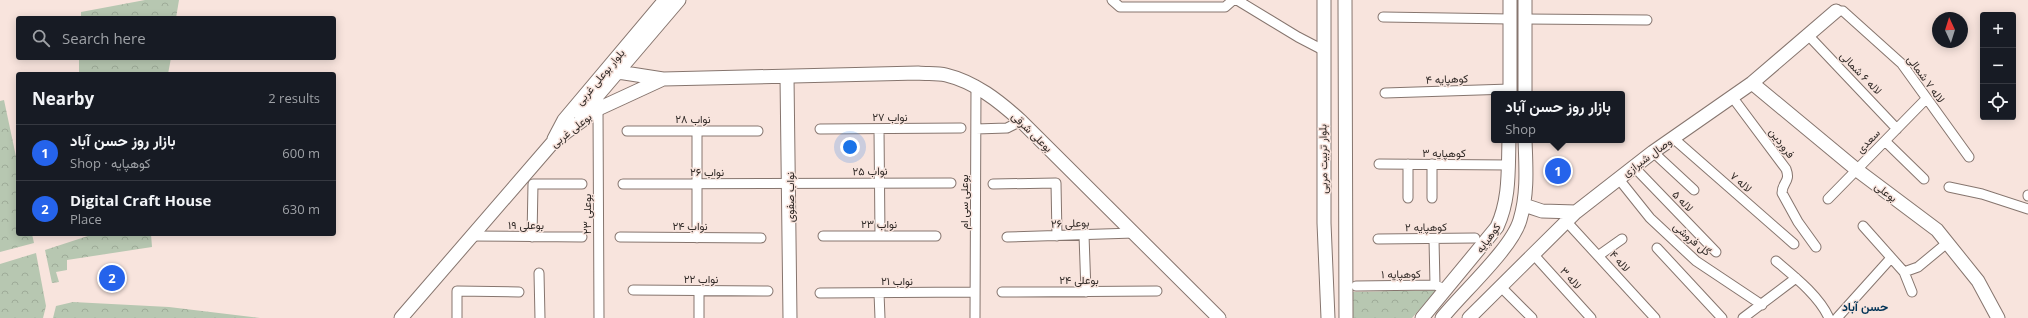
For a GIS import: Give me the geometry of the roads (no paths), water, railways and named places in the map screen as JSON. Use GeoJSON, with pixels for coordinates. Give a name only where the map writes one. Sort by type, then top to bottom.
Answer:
{"type":"FeatureCollection","features":[{"type":"Feature","properties":{"kind":"street","name":"بلوار بوعلی غربی"},"geometry":{"type":"LineString","coordinates":[[554,141],[573,125],[665,0]]}},
{"type":"Feature","properties":{"kind":"street","name":"بلوار بوعلی غربی"},"geometry":{"type":"LineString","coordinates":[[614,69],[679,0]]}},
{"type":"Feature","properties":{"kind":"street"},"geometry":{"type":"LineString","coordinates":[[1112,0],[1120,7],[1225,7],[1233,0]]}},
{"type":"Feature","properties":{"kind":"street"},"geometry":{"type":"LineString","coordinates":[[1238,0],[1298,37],[1323,50]]}},
{"type":"Feature","properties":{"kind":"street","name":"بلوار تربیت مربی"},"geometry":{"type":"LineString","coordinates":[[1324,0],[1324,223],[1328,318]]}},
{"type":"Feature","properties":{"kind":"street","name":"بلوار تربیت مربی"},"geometry":{"type":"LineString","coordinates":[[1345,0],[1347,220],[1346,318]]}},
{"type":"Feature","properties":{"kind":"street"},"geometry":{"type":"LineString","coordinates":[[1510,0],[1510,91]]}},
{"type":"Feature","properties":{"kind":"street"},"geometry":{"type":"LineString","coordinates":[[1525,0],[1525,91]]}},
{"type":"Feature","properties":{"kind":"street","name":"وصال شیرازی"},"geometry":{"type":"LineString","coordinates":[[1474,316],[1500,286],[1576,212],[1653,152],[1752,84],[1836,10]]}},
{"type":"Feature","properties":{"kind":"street","name":"لاله ۷ شمالی"},"geometry":{"type":"LineString","coordinates":[[1836,10],[1843,11],[1902,64],[1968,157]]}},
{"type":"Feature","properties":{"kind":"street"},"geometry":{"type":"LineString","coordinates":[[1383,17],[1647,20]]}},
{"type":"Feature","properties":{"kind":"street","name":"لاله ۶ شمالی"},"geometry":{"type":"LineString","coordinates":[[1807,34],[1897,129]]}},
{"type":"Feature","properties":{"kind":"street"},"geometry":{"type":"LineString","coordinates":[[614,69],[663,79]]}},
{"type":"Feature","properties":{"kind":"street","name":"بوعلی شرقی"},"geometry":{"type":"LineString","coordinates":[[788,77],[918,73],[946,75],[976,86],[997,99],[1021,121],[1219,318]]}},
{"type":"Feature","properties":{"kind":"street","name":"بوعلی غربی"},"geometry":{"type":"LineString","coordinates":[[401,318],[470,236],[554,141],[598,109],[663,79],[788,77]]}},
{"type":"Feature","properties":{"kind":"street","name":"نواب صفوی"},"geometry":{"type":"LineString","coordinates":[[788,77],[790,318]]}},
{"type":"Feature","properties":{"kind":"street","name":"بوعلی"},"geometry":{"type":"LineString","coordinates":[[1752,84],[1857,170],[1937,230],[1978,281],[1998,318]]}},
{"type":"Feature","properties":{"kind":"street","name":"بوعلی سی ام"},"geometry":{"type":"LineString","coordinates":[[975,318],[976,86]]}},
{"type":"Feature","properties":{"kind":"street","name":"کوهپایه ۴"},"geometry":{"type":"LineString","coordinates":[[1385,93],[1491,92]]}},
{"type":"Feature","properties":{"kind":"street","name":"فروردین"},"geometry":{"type":"LineString","coordinates":[[1733,98],[1786,169],[1789,175],[1787,182],[1782,189],[1782,193],[1798,222],[1816,247]]}},
{"type":"Feature","properties":{"kind":"street","name":"سعدی"},"geometry":{"type":"LineString","coordinates":[[1828,199],[1926,99]]}},
{"type":"Feature","properties":{"kind":"street","name":"بوعلی ۲۳"},"geometry":{"type":"LineString","coordinates":[[598,109],[599,318]]}},
{"type":"Feature","properties":{"kind":"street"},"geometry":{"type":"LineString","coordinates":[[976,129],[1007,128],[1021,121]]}},
{"type":"Feature","properties":{"kind":"street","name":"نواب ۲۷"},"geometry":{"type":"LineString","coordinates":[[820,129],[961,128]]}},
{"type":"Feature","properties":{"kind":"street"},"geometry":{"type":"LineString","coordinates":[[880,129],[880,236]]}},
{"type":"Feature","properties":{"kind":"street","name":"نواب ۲۸"},"geometry":{"type":"LineString","coordinates":[[628,131],[758,131]]}},
{"type":"Feature","properties":{"kind":"street"},"geometry":{"type":"LineString","coordinates":[[697,131],[697,238]]}},
{"type":"Feature","properties":{"kind":"street","name":"لاله ۷"},"geometry":{"type":"LineString","coordinates":[[1673,138],[1794,244]]}},
{"type":"Feature","properties":{"kind":"street"},"geometry":{"type":"LineString","coordinates":[[1884,141],[1924,179]]}},
{"type":"Feature","properties":{"kind":"street","name":"کوهپایه"},"geometry":{"type":"LineString","coordinates":[[1429,310],[1441,287],[1497,227],[1503,214],[1507,198],[1509,143]]}},
{"type":"Feature","properties":{"kind":"street","name":"کوهپایه"},"geometry":{"type":"LineString","coordinates":[[1444,315],[1514,234],[1524,205],[1526,185],[1525,143]]}},
{"type":"Feature","properties":{"kind":"street"},"geometry":{"type":"LineString","coordinates":[[1653,152],[1694,190]]}},
{"type":"Feature","properties":{"kind":"street","name":"کوهپایه ۳"},"geometry":{"type":"LineString","coordinates":[[1379,164],[1508,165]]}},
{"type":"Feature","properties":{"kind":"street"},"geometry":{"type":"LineString","coordinates":[[1408,164],[1408,198]]}},
{"type":"Feature","properties":{"kind":"street"},"geometry":{"type":"LineString","coordinates":[[1432,164],[1432,198]]}},
{"type":"Feature","properties":{"kind":"street","name":"لاله ۵"},"geometry":{"type":"LineString","coordinates":[[1634,167],[1716,252]]}},
{"type":"Feature","properties":{"kind":"street","name":"گل فروشی"},"geometry":{"type":"LineString","coordinates":[[1618,178],[1650,218],[1696,261],[1762,305]]}},
{"type":"Feature","properties":{"kind":"street","name":"نواب ۲۵"},"geometry":{"type":"LineString","coordinates":[[790,185],[951,183]]}},
{"type":"Feature","properties":{"kind":"street"},"geometry":{"type":"LineString","coordinates":[[993,184],[1056,183],[1056,236]]}},
{"type":"Feature","properties":{"kind":"street"},"geometry":{"type":"LineString","coordinates":[[532,237],[533,184],[582,184]]}},
{"type":"Feature","properties":{"kind":"street","name":"نواب ۲۶"},"geometry":{"type":"LineString","coordinates":[[623,184],[790,185]]}},
{"type":"Feature","properties":{"kind":"street"},"geometry":{"type":"LineString","coordinates":[[1949,187],[1982,194],[2028,209]]}},
{"type":"Feature","properties":{"kind":"street"},"geometry":{"type":"LineString","coordinates":[[1524,205],[1542,211],[1576,212]]}},
{"type":"Feature","properties":{"kind":"street"},"geometry":{"type":"LineString","coordinates":[[1324,223],[1328,217],[1335,213],[1347,220]]}},
{"type":"Feature","properties":{"kind":"street","name":"لاله ۴"},"geometry":{"type":"LineString","coordinates":[[1566,222],[1652,317]]}},
{"type":"Feature","properties":{"kind":"street"},"geometry":{"type":"LineString","coordinates":[[1863,226],[1904,272],[1912,292]]}},
{"type":"Feature","properties":{"kind":"street","name":"بوعلی ۲۶"},"geometry":{"type":"LineString","coordinates":[[1007,237],[1134,233]]}},
{"type":"Feature","properties":{"kind":"street"},"geometry":{"type":"LineString","coordinates":[[1084,235],[1086,292]]}},
{"type":"Feature","properties":{"kind":"street","name":"بوعلی ۱۹"},"geometry":{"type":"LineString","coordinates":[[470,236],[582,237]]}},
{"type":"Feature","properties":{"kind":"street","name":"نواب ۲۳"},"geometry":{"type":"LineString","coordinates":[[823,236],[936,236]]}},
{"type":"Feature","properties":{"kind":"street","name":"نواب ۲۴"},"geometry":{"type":"LineString","coordinates":[[620,237],[761,238]]}},
{"type":"Feature","properties":{"kind":"street","name":"کوهپایه ۲"},"geometry":{"type":"LineString","coordinates":[[1378,239],[1475,238]]}},
{"type":"Feature","properties":{"kind":"street"},"geometry":{"type":"LineString","coordinates":[[1434,239],[1441,287]]}},
{"type":"Feature","properties":{"kind":"street"},"geometry":{"type":"LineString","coordinates":[[1598,256],[1622,239]]}},
{"type":"Feature","properties":{"kind":"street"},"geometry":{"type":"LineString","coordinates":[[1904,272],[1918,267],[1947,242]]}},
{"type":"Feature","properties":{"kind":"street"},"geometry":{"type":"LineString","coordinates":[[1657,248],[1722,318]]}},
{"type":"Feature","properties":{"kind":"street","name":"لاله ۳"},"geometry":{"type":"LineString","coordinates":[[1533,254],[1591,318]]}},
{"type":"Feature","properties":{"kind":"street"},"geometry":{"type":"LineString","coordinates":[[1837,318],[1891,258]]}},
{"type":"Feature","properties":{"kind":"street"},"geometry":{"type":"LineString","coordinates":[[1776,261],[1796,278],[1826,310],[1829,318]]}},
{"type":"Feature","properties":{"kind":"street"},"geometry":{"type":"LineString","coordinates":[[539,273],[540,318]]}},
{"type":"Feature","properties":{"kind":"street"},"geometry":{"type":"LineString","coordinates":[[1743,318],[1796,278]]}},
{"type":"Feature","properties":{"kind":"street","name":"کوهپایه ۱"},"geometry":{"type":"LineString","coordinates":[[1356,286],[1441,287]]}},
{"type":"Feature","properties":{"kind":"street"},"geometry":{"type":"LineString","coordinates":[[1500,286],[1532,318]]}},
{"type":"Feature","properties":{"kind":"street","name":"نواب ۲۲"},"geometry":{"type":"LineString","coordinates":[[634,290],[768,291]]}},
{"type":"Feature","properties":{"kind":"street"},"geometry":{"type":"LineString","coordinates":[[457,318],[457,291],[519,292]]}},
{"type":"Feature","properties":{"kind":"street"},"geometry":{"type":"LineString","coordinates":[[698,291],[698,318]]}},
{"type":"Feature","properties":{"kind":"street","name":"بوعلی ۲۴"},"geometry":{"type":"LineString","coordinates":[[1002,292],[1157,291]]}},
{"type":"Feature","properties":{"kind":"street","name":"نواب ۲۱"},"geometry":{"type":"LineString","coordinates":[[820,293],[975,292]]}},
{"type":"Feature","properties":{"kind":"street"},"geometry":{"type":"LineString","coordinates":[[879,293],[880,318]]}},
{"type":"Feature","properties":{"kind":"street"},"geometry":{"type":"LineString","coordinates":[[1429,310],[1440,308],[1444,315]]}},
{"type":"Feature","properties":{"kind":"place","name":"بازار روز حسن آباد"},"geometry":{"type":"Point","coordinates":[1558,171]}},
{"type":"Feature","properties":{"kind":"place","name":"Digital Craft House"},"geometry":{"type":"Point","coordinates":[112,278]}},
{"type":"Feature","properties":{"kind":"district","name":"حسن آباد"},"geometry":{"type":"Point","coordinates":[1865,307]}}]}
